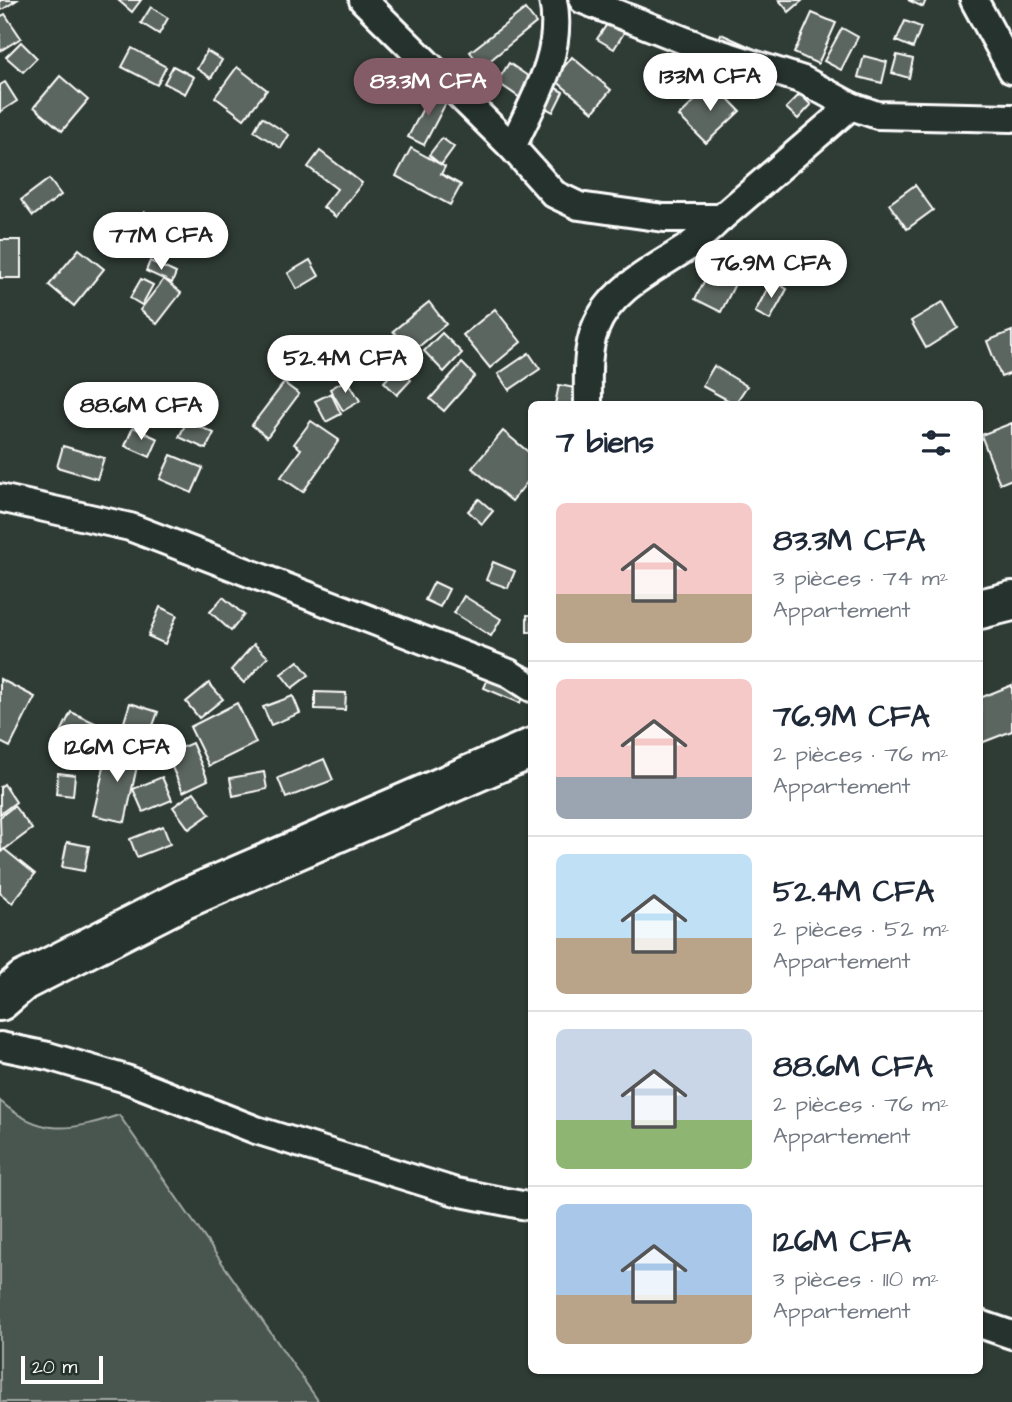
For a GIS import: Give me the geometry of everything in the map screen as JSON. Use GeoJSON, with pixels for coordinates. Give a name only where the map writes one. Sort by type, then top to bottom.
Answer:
{"type":"FeatureCollection","features":[{"type":"Feature","properties":{"kind":"main road"},"geometry":{"type":"LineString","coordinates":[[983,608],[1012,601]]}},
{"type":"Feature","properties":{"kind":"main road"},"geometry":{"type":"LineString","coordinates":[[0,1001],[23,981],[184,900],[528,750]]}},
{"type":"Feature","properties":{"kind":"street"},"geometry":{"type":"LineString","coordinates":[[363,0],[512,147],[554,194],[579,205],[664,218],[721,218]]}},
{"type":"Feature","properties":{"kind":"street"},"geometry":{"type":"LineString","coordinates":[[512,147],[554,55],[558,24],[553,0]]}},
{"type":"Feature","properties":{"kind":"street"},"geometry":{"type":"LineString","coordinates":[[583,0],[706,49],[803,80],[851,106],[877,116],[1012,118]]}},
{"type":"Feature","properties":{"kind":"street"},"geometry":{"type":"LineString","coordinates":[[974,0],[1012,70]]}},
{"type":"Feature","properties":{"kind":"street"},"geometry":{"type":"LineString","coordinates":[[588,401],[587,370],[595,329],[609,304],[651,269],[690,245],[851,106]]}},
{"type":"Feature","properties":{"kind":"street"},"geometry":{"type":"LineString","coordinates":[[0,498],[130,527],[509,673],[528,685]]}},
{"type":"Feature","properties":{"kind":"street"},"geometry":{"type":"LineString","coordinates":[[0,1046],[48,1056],[126,1079],[256,1130],[456,1192],[528,1206]]}},
{"type":"Feature","properties":{"kind":"street"},"geometry":{"type":"LineString","coordinates":[[983,1325],[1012,1335]]}},
{"type":"Feature","properties":{"kind":"shaded area"},"geometry":{"type":"Polygon","coordinates":[[[0,1101],[29,1121],[56,1128],[86,1125],[119,1115],[319,1402],[0,1402],[0,1101]]]}},
{"type":"Feature","properties":{"kind":"building"},"geometry":{"type":"Polygon","coordinates":[[[0,0],[17,0],[0,11],[0,0]]]}},
{"type":"Feature","properties":{"kind":"building"},"geometry":{"type":"Polygon","coordinates":[[[118,0],[141,0],[132,12],[118,0]]]}},
{"type":"Feature","properties":{"kind":"building"},"geometry":{"type":"Polygon","coordinates":[[[779,0],[803,0],[789,12],[779,0]]]}},
{"type":"Feature","properties":{"kind":"building"},"geometry":{"type":"Polygon","coordinates":[[[908,0],[926,0],[923,7],[908,0]]]}},
{"type":"Feature","properties":{"kind":"building"},"geometry":{"type":"Polygon","coordinates":[[[620,5],[635,15],[614,49],[597,39],[620,5]]]}},
{"type":"Feature","properties":{"kind":"building"},"geometry":{"type":"Polygon","coordinates":[[[151,7],[168,18],[159,34],[141,23],[151,7]]]}},
{"type":"Feature","properties":{"kind":"building"},"geometry":{"type":"Polygon","coordinates":[[[525,9],[536,23],[482,67],[470,52],[525,9]]]}},
{"type":"Feature","properties":{"kind":"building"},"geometry":{"type":"Polygon","coordinates":[[[812,13],[836,23],[818,64],[794,53],[812,13]]]}},
{"type":"Feature","properties":{"kind":"building"},"geometry":{"type":"Polygon","coordinates":[[[5,14],[21,38],[0,51],[0,17],[5,14]]]}},
{"type":"Feature","properties":{"kind":"building"},"geometry":{"type":"Polygon","coordinates":[[[905,21],[921,27],[913,48],[896,41],[905,21]]]}},
{"type":"Feature","properties":{"kind":"building"},"geometry":{"type":"Polygon","coordinates":[[[842,28],[858,37],[841,70],[824,61],[842,28]]]}},
{"type":"Feature","properties":{"kind":"building"},"geometry":{"type":"Polygon","coordinates":[[[721,34],[755,49],[747,65],[713,50],[721,34]]]}},
{"type":"Feature","properties":{"kind":"building"},"geometry":{"type":"Polygon","coordinates":[[[21,42],[37,58],[23,72],[6,57],[21,42]]]}},
{"type":"Feature","properties":{"kind":"building"},"geometry":{"type":"Polygon","coordinates":[[[132,48],[166,67],[157,85],[122,67],[132,48]]]}},
{"type":"Feature","properties":{"kind":"building"},"geometry":{"type":"Polygon","coordinates":[[[207,51],[222,60],[211,78],[197,69],[207,51]]]}},
{"type":"Feature","properties":{"kind":"building"},"geometry":{"type":"Polygon","coordinates":[[[897,55],[913,59],[909,78],[892,73],[897,55]]]}},
{"type":"Feature","properties":{"kind":"building"},"geometry":{"type":"Polygon","coordinates":[[[864,56],[887,62],[882,83],[858,77],[864,56]]]}},
{"type":"Feature","properties":{"kind":"building"},"geometry":{"type":"Polygon","coordinates":[[[572,57],[611,90],[593,112],[554,79],[572,57]]]}},
{"type":"Feature","properties":{"kind":"building"},"geometry":{"type":"Polygon","coordinates":[[[509,63],[538,83],[526,102],[497,82],[509,63]]]}},
{"type":"Feature","properties":{"kind":"building"},"geometry":{"type":"Polygon","coordinates":[[[173,66],[194,77],[185,94],[164,83],[173,66]]]}},
{"type":"Feature","properties":{"kind":"building"},"geometry":{"type":"Polygon","coordinates":[[[237,67],[267,90],[244,119],[215,97],[237,67]]]}},
{"type":"Feature","properties":{"kind":"building"},"geometry":{"type":"Polygon","coordinates":[[[60,76],[88,100],[62,131],[34,107],[60,76]]]}},
{"type":"Feature","properties":{"kind":"building"},"geometry":{"type":"Polygon","coordinates":[[[5,82],[17,101],[0,112],[0,85],[5,82]]]}},
{"type":"Feature","properties":{"kind":"building"},"geometry":{"type":"Polygon","coordinates":[[[713,83],[740,111],[706,143],[679,116],[713,83]]]}},
{"type":"Feature","properties":{"kind":"building"},"geometry":{"type":"Polygon","coordinates":[[[552,86],[563,92],[553,112],[542,106],[552,86]]]}},
{"type":"Feature","properties":{"kind":"building"},"geometry":{"type":"Polygon","coordinates":[[[432,91],[448,99],[424,145],[408,137],[432,91]]]}},
{"type":"Feature","properties":{"kind":"building"},"geometry":{"type":"Polygon","coordinates":[[[800,94],[811,105],[798,119],[786,108],[800,94]]]}},
{"type":"Feature","properties":{"kind":"building"},"geometry":{"type":"Polygon","coordinates":[[[262,117],[289,135],[281,148],[254,131],[262,117]]]}},
{"type":"Feature","properties":{"kind":"building"},"geometry":{"type":"Polygon","coordinates":[[[442,138],[454,147],[441,165],[429,155],[442,138]]]}},
{"type":"Feature","properties":{"kind":"building"},"geometry":{"type":"Polygon","coordinates":[[[411,148],[445,167],[441,174],[461,185],[450,205],[396,176],[411,148]]]}},
{"type":"Feature","properties":{"kind":"building"},"geometry":{"type":"Polygon","coordinates":[[[320,151],[362,183],[336,217],[323,207],[337,189],[308,167],[320,151]]]}},
{"type":"Feature","properties":{"kind":"building"},"geometry":{"type":"Polygon","coordinates":[[[49,179],[61,195],[33,216],[21,200],[49,179]]]}},
{"type":"Feature","properties":{"kind":"building"},"geometry":{"type":"Polygon","coordinates":[[[915,185],[933,210],[907,229],[889,204],[915,185]]]}},
{"type":"Feature","properties":{"kind":"building"},"geometry":{"type":"Polygon","coordinates":[[[144,212],[174,228],[161,252],[131,236],[144,212]]]}},
{"type":"Feature","properties":{"kind":"building"},"geometry":{"type":"Polygon","coordinates":[[[0,240],[21,240],[21,278],[0,278],[0,240]]]}},
{"type":"Feature","properties":{"kind":"building"},"geometry":{"type":"Polygon","coordinates":[[[79,249],[104,269],[74,306],[49,285],[79,249]]]}},
{"type":"Feature","properties":{"kind":"building"},"geometry":{"type":"Polygon","coordinates":[[[310,260],[319,276],[297,289],[288,273],[310,260]]]}},
{"type":"Feature","properties":{"kind":"building"},"geometry":{"type":"Polygon","coordinates":[[[150,261],[176,273],[172,283],[146,271],[150,261]]]}},
{"type":"Feature","properties":{"kind":"building"},"geometry":{"type":"Polygon","coordinates":[[[711,268],[736,282],[721,312],[695,299],[711,268]]]}},
{"type":"Feature","properties":{"kind":"building"},"geometry":{"type":"Polygon","coordinates":[[[141,279],[153,285],[142,305],[130,298],[141,279]]]}},
{"type":"Feature","properties":{"kind":"building"},"geometry":{"type":"Polygon","coordinates":[[[164,279],[181,293],[157,324],[140,310],[164,279]]]}},
{"type":"Feature","properties":{"kind":"building"},"geometry":{"type":"Polygon","coordinates":[[[772,280],[787,289],[770,320],[755,312],[772,280]]]}},
{"type":"Feature","properties":{"kind":"building"},"geometry":{"type":"Polygon","coordinates":[[[429,302],[446,324],[411,353],[393,331],[429,302]]]}},
{"type":"Feature","properties":{"kind":"building"},"geometry":{"type":"Polygon","coordinates":[[[943,302],[958,328],[926,348],[911,321],[943,302]]]}},
{"type":"Feature","properties":{"kind":"building"},"geometry":{"type":"Polygon","coordinates":[[[495,309],[521,342],[490,368],[463,335],[495,309]]]}},
{"type":"Feature","properties":{"kind":"building"},"geometry":{"type":"Polygon","coordinates":[[[1012,331],[1012,373],[1001,377],[987,341],[1012,331]]]}},
{"type":"Feature","properties":{"kind":"building"},"geometry":{"type":"Polygon","coordinates":[[[442,333],[462,353],[444,372],[424,351],[442,333]]]}},
{"type":"Feature","properties":{"kind":"building"},"geometry":{"type":"Polygon","coordinates":[[[529,353],[540,369],[509,390],[498,374],[529,353]]]}},
{"type":"Feature","properties":{"kind":"building"},"geometry":{"type":"Polygon","coordinates":[[[462,363],[475,376],[444,411],[430,399],[462,363]]]}},
{"type":"Feature","properties":{"kind":"building"},"geometry":{"type":"Polygon","coordinates":[[[714,366],[747,386],[737,401],[730,401],[702,386],[714,366]]]}},
{"type":"Feature","properties":{"kind":"building"},"geometry":{"type":"Polygon","coordinates":[[[398,367],[411,380],[397,395],[384,382],[398,367]]]}},
{"type":"Feature","properties":{"kind":"building"},"geometry":{"type":"Polygon","coordinates":[[[347,379],[360,401],[343,411],[330,389],[347,379]]]}},
{"type":"Feature","properties":{"kind":"building"},"geometry":{"type":"Polygon","coordinates":[[[284,383],[299,394],[267,437],[252,425],[284,383]]]}},
{"type":"Feature","properties":{"kind":"building"},"geometry":{"type":"Polygon","coordinates":[[[559,385],[575,388],[573,401],[556,401],[559,385]]]}},
{"type":"Feature","properties":{"kind":"building"},"geometry":{"type":"Polygon","coordinates":[[[93,387],[118,405],[106,423],[81,405],[93,387]]]}},
{"type":"Feature","properties":{"kind":"building"},"geometry":{"type":"Polygon","coordinates":[[[331,393],[341,414],[326,422],[315,401],[331,393]]]}},
{"type":"Feature","properties":{"kind":"building"},"geometry":{"type":"Polygon","coordinates":[[[187,421],[214,433],[206,449],[179,437],[187,421]]]}},
{"type":"Feature","properties":{"kind":"building"},"geometry":{"type":"Polygon","coordinates":[[[311,421],[339,440],[303,492],[281,477],[301,449],[294,444],[311,421]]]}},
{"type":"Feature","properties":{"kind":"building"},"geometry":{"type":"Polygon","coordinates":[[[1012,423],[1012,479],[1000,484],[983,434],[1012,423]]]}},
{"type":"Feature","properties":{"kind":"building"},"geometry":{"type":"Polygon","coordinates":[[[133,427],[158,439],[150,457],[125,446],[133,427]]]}},
{"type":"Feature","properties":{"kind":"building"},"geometry":{"type":"Polygon","coordinates":[[[503,431],[528,452],[528,481],[512,501],[472,468],[503,431]]]}},
{"type":"Feature","properties":{"kind":"building"},"geometry":{"type":"Polygon","coordinates":[[[63,446],[104,458],[97,479],[57,467],[63,446]]]}},
{"type":"Feature","properties":{"kind":"building"},"geometry":{"type":"Polygon","coordinates":[[[171,455],[203,468],[192,493],[160,479],[171,455]]]}},
{"type":"Feature","properties":{"kind":"building"},"geometry":{"type":"Polygon","coordinates":[[[479,499],[493,511],[482,524],[468,511],[479,499]]]}},
{"type":"Feature","properties":{"kind":"building"},"geometry":{"type":"Polygon","coordinates":[[[493,562],[515,571],[508,588],[486,580],[493,562]]]}},
{"type":"Feature","properties":{"kind":"building"},"geometry":{"type":"Polygon","coordinates":[[[434,582],[449,589],[440,607],[425,600],[434,582]]]}},
{"type":"Feature","properties":{"kind":"building"},"geometry":{"type":"Polygon","coordinates":[[[464,596],[501,619],[491,636],[454,613],[464,596]]]}},
{"type":"Feature","properties":{"kind":"building"},"geometry":{"type":"Polygon","coordinates":[[[223,597],[244,615],[231,631],[210,612],[223,597]]]}},
{"type":"Feature","properties":{"kind":"building"},"geometry":{"type":"Polygon","coordinates":[[[160,607],[177,615],[165,644],[148,636],[160,607]]]}},
{"type":"Feature","properties":{"kind":"building"},"geometry":{"type":"Polygon","coordinates":[[[254,644],[268,657],[244,683],[231,670],[254,644]]]}},
{"type":"Feature","properties":{"kind":"building"},"geometry":{"type":"Polygon","coordinates":[[[498,654],[528,666],[528,680],[520,703],[484,688],[498,654]]]}},
{"type":"Feature","properties":{"kind":"building"},"geometry":{"type":"Polygon","coordinates":[[[298,661],[309,675],[292,688],[281,674],[298,661]]]}},
{"type":"Feature","properties":{"kind":"building"},"geometry":{"type":"Polygon","coordinates":[[[0,679],[35,697],[10,747],[0,742],[0,679]]]}},
{"type":"Feature","properties":{"kind":"building"},"geometry":{"type":"Polygon","coordinates":[[[209,683],[223,699],[199,718],[186,702],[209,683]]]}},
{"type":"Feature","properties":{"kind":"building"},"geometry":{"type":"Polygon","coordinates":[[[1012,685],[1012,731],[983,742],[983,697],[1012,685]]]}},
{"type":"Feature","properties":{"kind":"building"},"geometry":{"type":"Polygon","coordinates":[[[315,692],[346,693],[345,710],[315,709],[315,692]]]}},
{"type":"Feature","properties":{"kind":"building"},"geometry":{"type":"Polygon","coordinates":[[[293,696],[300,713],[271,725],[263,707],[293,696]]]}},
{"type":"Feature","properties":{"kind":"building"},"geometry":{"type":"Polygon","coordinates":[[[130,703],[158,712],[151,731],[124,722],[130,703]]]}},
{"type":"Feature","properties":{"kind":"building"},"geometry":{"type":"Polygon","coordinates":[[[237,703],[256,743],[209,766],[190,727],[237,703]]]}},
{"type":"Feature","properties":{"kind":"building"},"geometry":{"type":"Polygon","coordinates":[[[71,712],[115,732],[106,753],[61,732],[71,712]]]}},
{"type":"Feature","properties":{"kind":"building"},"geometry":{"type":"Polygon","coordinates":[[[192,743],[208,780],[183,792],[166,754],[192,743]]]}},
{"type":"Feature","properties":{"kind":"building"},"geometry":{"type":"Polygon","coordinates":[[[109,745],[140,752],[125,822],[93,815],[109,745]]]}},
{"type":"Feature","properties":{"kind":"building"},"geometry":{"type":"Polygon","coordinates":[[[324,759],[333,780],[286,798],[278,778],[324,759]]]}},
{"type":"Feature","properties":{"kind":"building"},"geometry":{"type":"Polygon","coordinates":[[[264,772],[267,789],[233,796],[230,778],[264,772]]]}},
{"type":"Feature","properties":{"kind":"building"},"geometry":{"type":"Polygon","coordinates":[[[58,773],[75,775],[73,796],[56,794],[58,773]]]}},
{"type":"Feature","properties":{"kind":"building"},"geometry":{"type":"Polygon","coordinates":[[[162,777],[172,800],[143,812],[133,789],[162,777]]]}},
{"type":"Feature","properties":{"kind":"building"},"geometry":{"type":"Polygon","coordinates":[[[4,784],[16,802],[0,814],[0,787],[4,784]]]}},
{"type":"Feature","properties":{"kind":"building"},"geometry":{"type":"Polygon","coordinates":[[[194,792],[210,814],[189,829],[173,807],[194,792]]]}},
{"type":"Feature","properties":{"kind":"building"},"geometry":{"type":"Polygon","coordinates":[[[14,806],[32,829],[1,852],[0,817],[14,806]]]}},
{"type":"Feature","properties":{"kind":"building"},"geometry":{"type":"Polygon","coordinates":[[[163,826],[170,844],[137,857],[130,839],[163,826]]]}},
{"type":"Feature","properties":{"kind":"building"},"geometry":{"type":"Polygon","coordinates":[[[67,842],[89,846],[84,871],[62,867],[67,842]]]}},
{"type":"Feature","properties":{"kind":"building"},"geometry":{"type":"Polygon","coordinates":[[[4,849],[35,874],[12,903],[0,893],[0,853],[4,849]]]}}]}
